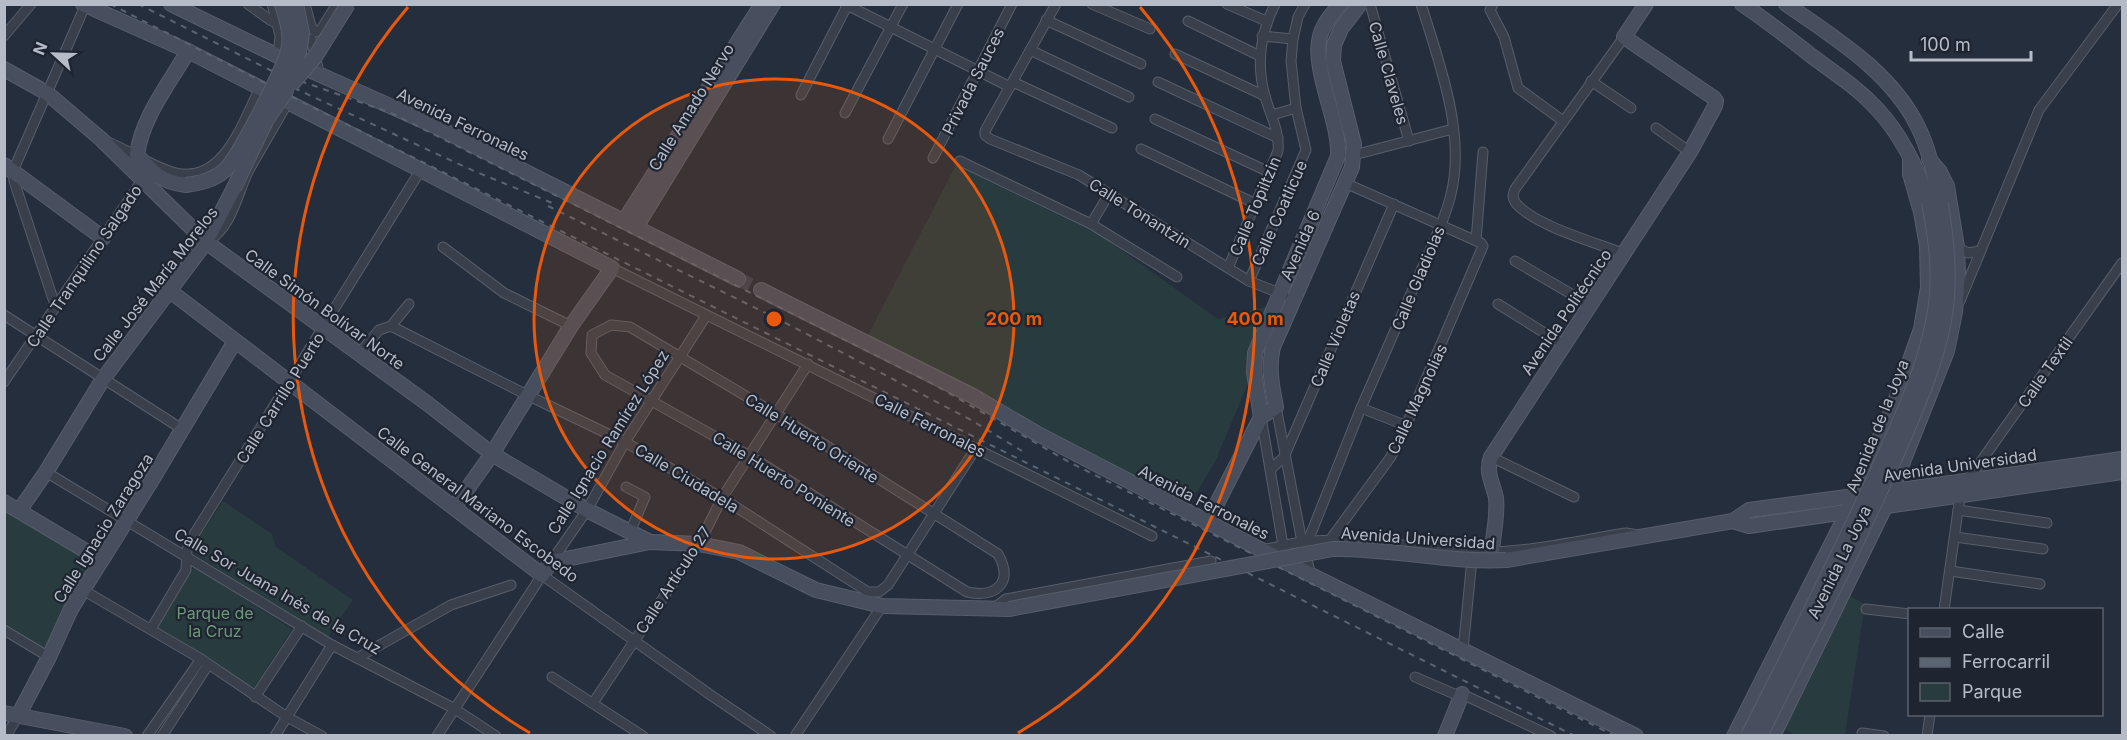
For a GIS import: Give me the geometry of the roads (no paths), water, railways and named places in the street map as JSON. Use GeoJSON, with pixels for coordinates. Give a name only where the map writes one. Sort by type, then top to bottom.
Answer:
{"type":"FeatureCollection","features":[{"type":"Feature","properties":{"kind":"main road","name":"Avenida Ferronales"},"geometry":{"type":"LineString","coordinates":[[171,4],[320,76],[438,127],[738,279]]}},
{"type":"Feature","properties":{"kind":"main road"},"geometry":{"type":"LineString","coordinates":[[188,51],[150,115],[139,140],[137,155],[156,176],[171,183],[186,185],[203,182],[225,170],[234,159],[256,118],[284,62],[289,46],[288,24],[282,4]]}},
{"type":"Feature","properties":{"kind":"main road"},"geometry":{"type":"LineString","coordinates":[[287,97],[302,33],[296,4]]}},
{"type":"Feature","properties":{"kind":"main road"},"geometry":{"type":"LineString","coordinates":[[206,242],[267,119],[287,97],[348,4]]}},
{"type":"Feature","properties":{"kind":"main road","name":"Calle Amado Nervo"},"geometry":{"type":"LineString","coordinates":[[742,46],[762,4]]}},
{"type":"Feature","properties":{"kind":"main road","name":"Calle Amado Nervo"},"geometry":{"type":"LineString","coordinates":[[630,224],[742,46],[772,4]]}},
{"type":"Feature","properties":{"kind":"main road","name":"Avenida 6"},"geometry":{"type":"LineString","coordinates":[[1261,417],[1253,363],[1261,336],[1338,156],[1339,145],[1318,50],[1320,35],[1340,4]]}},
{"type":"Feature","properties":{"kind":"main road","name":"Avenida 6"},"geometry":{"type":"LineString","coordinates":[[1276,407],[1270,374],[1273,347],[1346,183],[1354,156],[1354,144],[1333,61],[1334,45],[1341,29],[1360,4]]}},
{"type":"Feature","properties":{"kind":"main road"},"geometry":{"type":"LineString","coordinates":[[1624,37],[1646,4]]}},
{"type":"Feature","properties":{"kind":"main road","name":"Avenida de la Joya"},"geometry":{"type":"LineString","coordinates":[[1742,4],[1762,10],[1878,110],[1894,131],[1935,203],[1938,261],[1935,312],[1929,339],[1904,412],[1857,516],[1748,735]]}},
{"type":"Feature","properties":{"kind":"main road","name":"Avenida de la Joya"},"geometry":{"type":"LineString","coordinates":[[1760,735],[1871,514],[1914,413],[1937,349],[1945,314],[1948,269],[1929,159],[1920,129],[1900,98],[1872,68],[1786,4]]}},
{"type":"Feature","properties":{"kind":"main road"},"geometry":{"type":"LineString","coordinates":[[84,5],[188,51],[260,88],[287,97],[420,171],[612,268],[571,326],[492,454],[455,506]]}},
{"type":"Feature","properties":{"kind":"main road","name":"Avenida Politécnico"},"geometry":{"type":"LineString","coordinates":[[1491,457],[1690,152],[1716,101],[1624,37]]}},
{"type":"Feature","properties":{"kind":"main road","name":"Calle Simón Bolívar Norte"},"geometry":{"type":"LineString","coordinates":[[4,69],[47,93],[101,139],[206,242],[428,404],[492,454],[587,510],[650,542]]}},
{"type":"Feature","properties":{"kind":"main road"},"geometry":{"type":"LineString","coordinates":[[1326,91],[1340,89]]}},
{"type":"Feature","properties":{"kind":"main road","name":"Avenida La Joya"},"geometry":{"type":"LineString","coordinates":[[1773,735],[1885,507],[1947,351],[1955,312],[1958,274],[1957,247],[1947,186],[1940,172],[1929,159]]}},
{"type":"Feature","properties":{"kind":"main road","name":"Avenida La Joya"},"geometry":{"type":"LineString","coordinates":[[1734,735],[1847,513],[1895,402],[1921,329],[1928,287],[1928,246],[1910,174],[1910,160]]}},
{"type":"Feature","properties":{"kind":"main road"},"geometry":{"type":"LineString","coordinates":[[9,168],[103,238]]}},
{"type":"Feature","properties":{"kind":"main road","name":"Calle José María Morelos"},"geometry":{"type":"LineString","coordinates":[[19,511],[46,472],[102,379],[206,242]]}},
{"type":"Feature","properties":{"kind":"main road","name":"Avenida Ferronales"},"geometry":{"type":"LineString","coordinates":[[761,290],[973,396],[1036,434],[1207,523],[1262,556],[1289,564],[1636,735]]}},
{"type":"Feature","properties":{"kind":"main road","name":"Calle General Mariano Escobedo"},"geometry":{"type":"LineString","coordinates":[[170,291],[455,506],[542,575]]}},
{"type":"Feature","properties":{"kind":"main road","name":"Calle Ignacio Zaragoza"},"geometry":{"type":"LineString","coordinates":[[11,714],[49,657],[71,609],[128,520],[235,341]]}},
{"type":"Feature","properties":{"kind":"main road"},"geometry":{"type":"LineString","coordinates":[[1207,523],[1261,417],[1276,407]]}},
{"type":"Feature","properties":{"kind":"main road"},"geometry":{"type":"LineString","coordinates":[[1491,457],[1488,472],[1496,498],[1492,551]]}},
{"type":"Feature","properties":{"kind":"main road","name":"Avenida Universidad"},"geometry":{"type":"LineString","coordinates":[[1262,556],[1357,549],[1456,560],[1506,560],[1733,521],[1749,510],[2122,459]]}},
{"type":"Feature","properties":{"kind":"main road","name":"Avenida Universidad"},"geometry":{"type":"LineString","coordinates":[[1733,521],[1749,526],[1885,507],[1959,503],[2122,472]]}},
{"type":"Feature","properties":{"kind":"main road"},"geometry":{"type":"LineString","coordinates":[[4,502],[101,560]]}},
{"type":"Feature","properties":{"kind":"main road"},"geometry":{"type":"LineString","coordinates":[[551,562],[650,542],[699,544],[739,552],[816,590],[882,606],[1009,609],[1262,556]]}},
{"type":"Feature","properties":{"kind":"main road","name":"Calle Ignacio Ramírez López"},"geometry":{"type":"LineString","coordinates":[[542,575],[551,562]]}},
{"type":"Feature","properties":{"kind":"main road"},"geometry":{"type":"LineString","coordinates":[[1445,735],[1460,695]]}},
{"type":"Feature","properties":{"kind":"main road"},"geometry":{"type":"LineString","coordinates":[[11,714],[125,735]]}},
{"type":"Feature","properties":{"kind":"street"},"geometry":{"type":"LineString","coordinates":[[4,36],[30,4]]}},
{"type":"Feature","properties":{"kind":"street"},"geometry":{"type":"LineString","coordinates":[[248,4],[279,24],[306,39],[311,39],[320,76]]}},
{"type":"Feature","properties":{"kind":"street"},"geometry":{"type":"LineString","coordinates":[[272,4],[279,24],[278,56]]}},
{"type":"Feature","properties":{"kind":"street"},"geometry":{"type":"LineString","coordinates":[[305,4],[315,32],[320,31],[337,4]]}},
{"type":"Feature","properties":{"kind":"street"},"geometry":{"type":"LineString","coordinates":[[845,113],[903,4]]}},
{"type":"Feature","properties":{"kind":"street"},"geometry":{"type":"LineString","coordinates":[[888,139],[958,4]]}},
{"type":"Feature","properties":{"kind":"street","name":"Privada Sauces"},"geometry":{"type":"LineString","coordinates":[[933,158],[1012,4]]}},
{"type":"Feature","properties":{"kind":"street"},"geometry":{"type":"LineString","coordinates":[[1011,84],[1056,4]]}},
{"type":"Feature","properties":{"kind":"street"},"geometry":{"type":"LineString","coordinates":[[1092,4],[1150,29]]}},
{"type":"Feature","properties":{"kind":"street"},"geometry":{"type":"LineString","coordinates":[[1227,4],[1266,21]]}},
{"type":"Feature","properties":{"kind":"street","name":"Calle Topiltzin"},"geometry":{"type":"LineString","coordinates":[[1228,268],[1278,151],[1278,138],[1265,96],[1260,56],[1266,21],[1275,4]]}},
{"type":"Feature","properties":{"kind":"street","name":"Calle Coatlicue"},"geometry":{"type":"LineString","coordinates":[[1249,281],[1305,154],[1296,108],[1292,61],[1293,39],[1298,17],[1305,4]]}},
{"type":"Feature","properties":{"kind":"street","name":"Calle Claveles"},"geometry":{"type":"LineString","coordinates":[[1370,4],[1409,141]]}},
{"type":"Feature","properties":{"kind":"street","name":"Calle Gladiolas"},"geometry":{"type":"LineString","coordinates":[[1305,542],[1441,225],[1451,194],[1454,178],[1453,129],[1448,93],[1421,4]]}},
{"type":"Feature","properties":{"kind":"street"},"geometry":{"type":"LineString","coordinates":[[1493,4],[1490,10],[1504,37],[1518,88],[1563,121]]}},
{"type":"Feature","properties":{"kind":"street"},"geometry":{"type":"LineString","coordinates":[[1955,312],[2039,110],[2118,4]]}},
{"type":"Feature","properties":{"kind":"street"},"geometry":{"type":"LineString","coordinates":[[56,305],[9,168],[47,93],[84,5]]}},
{"type":"Feature","properties":{"kind":"street"},"geometry":{"type":"LineString","coordinates":[[801,95],[847,5],[978,71],[1112,128]]}},
{"type":"Feature","properties":{"kind":"street"},"geometry":{"type":"LineString","coordinates":[[1046,20],[1141,64]]}},
{"type":"Feature","properties":{"kind":"street"},"geometry":{"type":"LineString","coordinates":[[1188,21],[1260,56]]}},
{"type":"Feature","properties":{"kind":"street"},"geometry":{"type":"LineString","coordinates":[[1262,36],[1293,39]]}},
{"type":"Feature","properties":{"kind":"street"},"geometry":{"type":"LineString","coordinates":[[1624,37],[1512,195],[1514,201],[1537,219],[1624,254]]}},
{"type":"Feature","properties":{"kind":"street"},"geometry":{"type":"LineString","coordinates":[[1030,50],[1129,97]]}},
{"type":"Feature","properties":{"kind":"street"},"geometry":{"type":"LineString","coordinates":[[1175,54],[1265,96]]}},
{"type":"Feature","properties":{"kind":"street"},"geometry":{"type":"LineString","coordinates":[[1592,81],[1631,108]]}},
{"type":"Feature","properties":{"kind":"street"},"geometry":{"type":"LineString","coordinates":[[1158,82],[1278,138]]}},
{"type":"Feature","properties":{"kind":"street","name":"Calle Tonantzin"},"geometry":{"type":"LineString","coordinates":[[1011,84],[985,132],[990,139],[1079,175],[1249,281],[1294,299]]}},
{"type":"Feature","properties":{"kind":"street"},"geometry":{"type":"LineString","coordinates":[[101,139],[173,172],[197,173],[218,162],[229,148],[260,88]]}},
{"type":"Feature","properties":{"kind":"street","name":"Calle José María Morelos"},"geometry":{"type":"LineString","coordinates":[[206,242],[216,236],[226,222],[287,97]]}},
{"type":"Feature","properties":{"kind":"street"},"geometry":{"type":"LineString","coordinates":[[1272,115],[1296,108]]}},
{"type":"Feature","properties":{"kind":"street"},"geometry":{"type":"LineString","coordinates":[[1155,119],[1269,172]]}},
{"type":"Feature","properties":{"kind":"street"},"geometry":{"type":"LineString","coordinates":[[1656,128],[1690,152]]}},
{"type":"Feature","properties":{"kind":"street"},"geometry":{"type":"LineString","coordinates":[[1338,156],[1354,156],[1453,129]]}},
{"type":"Feature","properties":{"kind":"street"},"geometry":{"type":"LineString","coordinates":[[1141,149],[1256,204]]}},
{"type":"Feature","properties":{"kind":"street","name":"Calle Magnolias"},"geometry":{"type":"LineString","coordinates":[[1330,540],[1390,458],[1407,426],[1479,243],[1483,152]]}},
{"type":"Feature","properties":{"kind":"street"},"geometry":{"type":"LineString","coordinates":[[960,161],[1091,224],[1177,277]]}},
{"type":"Feature","properties":{"kind":"street","name":"Calle Carrillo Puerto"},"geometry":{"type":"LineString","coordinates":[[151,629],[186,570],[190,541],[420,171]]}},
{"type":"Feature","properties":{"kind":"street","name":"Calle Tranquilino Salgado"},"geometry":{"type":"LineString","coordinates":[[4,382],[143,179]]}},
{"type":"Feature","properties":{"kind":"street"},"geometry":{"type":"LineString","coordinates":[[1346,183],[1479,243]]}},
{"type":"Feature","properties":{"kind":"street"},"geometry":{"type":"LineString","coordinates":[[1091,224],[1109,194]]}},
{"type":"Feature","properties":{"kind":"street","name":"Calle Violetas"},"geometry":{"type":"LineString","coordinates":[[1271,469],[1284,457],[1394,204]]}},
{"type":"Feature","properties":{"kind":"street"},"geometry":{"type":"LineString","coordinates":[[1957,247],[1968,253],[1980,251]]}},
{"type":"Feature","properties":{"kind":"street"},"geometry":{"type":"LineString","coordinates":[[443,248],[504,293],[571,326]]}},
{"type":"Feature","properties":{"kind":"street"},"geometry":{"type":"LineString","coordinates":[[1515,261],[1590,305]]}},
{"type":"Feature","properties":{"kind":"street","name":"Calle Textil"},"geometry":{"type":"LineString","coordinates":[[1959,503],[1967,482],[2122,263]]}},
{"type":"Feature","properties":{"kind":"street"},"geometry":{"type":"LineString","coordinates":[[612,268],[706,316]]}},
{"type":"Feature","properties":{"kind":"street"},"geometry":{"type":"LineString","coordinates":[[358,355],[379,330],[391,326],[410,304]]}},
{"type":"Feature","properties":{"kind":"street"},"geometry":{"type":"LineString","coordinates":[[1498,304],[1564,345]]}},
{"type":"Feature","properties":{"kind":"street"},"geometry":{"type":"LineString","coordinates":[[4,315],[182,429]]}},
{"type":"Feature","properties":{"kind":"street","name":"Calle Ignacio Ramírez López"},"geometry":{"type":"LineString","coordinates":[[551,562],[587,510],[625,442],[706,316]]}},
{"type":"Feature","properties":{"kind":"street","name":"Calle Ferronales"},"geometry":{"type":"LineString","coordinates":[[706,316],[808,364],[1152,536]]}},
{"type":"Feature","properties":{"kind":"street","name":"Calle Huerto Oriente"},"geometry":{"type":"LineString","coordinates":[[592,335],[611,325],[630,327],[776,414],[998,554],[1005,573],[1001,585]]}},
{"type":"Feature","properties":{"kind":"street","name":"Calle Ciudadela"},"geometry":{"type":"LineString","coordinates":[[391,326],[528,396],[625,442],[722,498],[868,592],[879,592],[888,585],[907,556]]}},
{"type":"Feature","properties":{"kind":"street","name":"Calle Huerto Poniente"},"geometry":{"type":"LineString","coordinates":[[592,335],[591,353],[605,375],[750,456],[966,592],[990,593],[1001,585]]}},
{"type":"Feature","properties":{"kind":"street","name":"Calle Artículo 27"},"geometry":{"type":"LineString","coordinates":[[593,703],[699,544],[722,498],[808,364]]}},
{"type":"Feature","properties":{"kind":"street","name":"Avenida 6"},"geometry":{"type":"LineString","coordinates":[[1276,407],[1284,457],[1311,575]]}},
{"type":"Feature","properties":{"kind":"street"},"geometry":{"type":"LineString","coordinates":[[1361,408],[1407,426]]}},
{"type":"Feature","properties":{"kind":"street","name":"Avenida 6"},"geometry":{"type":"LineString","coordinates":[[1261,417],[1282,546],[1289,564]]}},
{"type":"Feature","properties":{"kind":"street"},"geometry":{"type":"LineString","coordinates":[[907,556],[976,448]]}},
{"type":"Feature","properties":{"kind":"street"},"geometry":{"type":"LineString","coordinates":[[1491,457],[1574,497]]}},
{"type":"Feature","properties":{"kind":"street","name":"Calle Sor Juana Inés de la Cruz"},"geometry":{"type":"LineString","coordinates":[[46,472],[332,645],[455,709],[496,735]]}},
{"type":"Feature","properties":{"kind":"street"},"geometry":{"type":"LineString","coordinates":[[626,487],[645,497],[630,532]]}},
{"type":"Feature","properties":{"kind":"street"},"geometry":{"type":"LineString","coordinates":[[1944,608],[1959,503],[2047,523]]}},
{"type":"Feature","properties":{"kind":"street","name":"Avenida Universidad"},"geometry":{"type":"LineString","coordinates":[[1262,556],[1282,546],[1330,540],[1364,540],[1473,552],[1512,551],[1626,532],[1644,536]]}},
{"type":"Feature","properties":{"kind":"street"},"geometry":{"type":"LineString","coordinates":[[1955,537],[2043,549]]}},
{"type":"Feature","properties":{"kind":"street"},"geometry":{"type":"LineString","coordinates":[[994,608],[1006,599],[1211,561]]}},
{"type":"Feature","properties":{"kind":"street"},"geometry":{"type":"LineString","coordinates":[[1463,650],[1471,569]]}},
{"type":"Feature","properties":{"kind":"street"},"geometry":{"type":"LineString","coordinates":[[1950,571],[2040,584]]}},
{"type":"Feature","properties":{"kind":"street","name":"Calle Ignacio Ramírez López"},"geometry":{"type":"LineString","coordinates":[[437,735],[542,575]]}},
{"type":"Feature","properties":{"kind":"street","name":"Calle General Mariano Escobedo"},"geometry":{"type":"LineString","coordinates":[[542,575],[712,696],[771,735]]}},
{"type":"Feature","properties":{"kind":"street"},"geometry":{"type":"LineString","coordinates":[[357,658],[451,605],[510,585]]}},
{"type":"Feature","properties":{"kind":"street"},"geometry":{"type":"LineString","coordinates":[[83,590],[205,662],[287,717],[322,735]]}},
{"type":"Feature","properties":{"kind":"street"},"geometry":{"type":"LineString","coordinates":[[795,735],[882,606]]}},
{"type":"Feature","properties":{"kind":"street"},"geometry":{"type":"LineString","coordinates":[[1866,609],[1908,614]]}},
{"type":"Feature","properties":{"kind":"street"},"geometry":{"type":"LineString","coordinates":[[255,697],[302,626]]}},
{"type":"Feature","properties":{"kind":"street"},"geometry":{"type":"LineString","coordinates":[[4,630],[49,657]]}},
{"type":"Feature","properties":{"kind":"street"},"geometry":{"type":"LineString","coordinates":[[275,735],[332,645]]}},
{"type":"Feature","properties":{"kind":"street"},"geometry":{"type":"LineString","coordinates":[[147,735],[205,662]]}},
{"type":"Feature","properties":{"kind":"street"},"geometry":{"type":"LineString","coordinates":[[162,735],[205,662]]}},
{"type":"Feature","properties":{"kind":"street"},"geometry":{"type":"LineString","coordinates":[[552,677],[643,735]]}},
{"type":"Feature","properties":{"kind":"street"},"geometry":{"type":"LineString","coordinates":[[1415,677],[1551,735]]}},
{"type":"Feature","properties":{"kind":"street","name":"Calle Ignacio Zaragoza"},"geometry":{"type":"LineString","coordinates":[[6,735],[11,714]]}},
{"type":"Feature","properties":{"kind":"street"},"geometry":{"type":"LineString","coordinates":[[1927,735],[1930,716]]}},
{"type":"Feature","properties":{"kind":"street"},"geometry":{"type":"LineString","coordinates":[[1862,733],[1884,735]]}},
{"type":"Feature","properties":{"kind":"tunnel"},"geometry":{"type":"LineString","coordinates":[[738,279],[761,290]]}},
{"type":"Feature","properties":{"kind":"railway"},"geometry":{"type":"LineString","coordinates":[[110,4],[318,110],[1575,736]]}},
{"type":"Feature","properties":{"kind":"railway"},"geometry":{"type":"LineString","coordinates":[[138,4],[272,71],[391,113],[933,384],[1069,462],[1615,736]]}},
{"type":"Feature","properties":{"kind":"railway"},"geometry":{"type":"LineString","coordinates":[[294,88],[474,171],[557,205]]}},
{"type":"Feature","properties":{"kind":"railway"},"geometry":{"type":"LineString","coordinates":[[548,206],[778,319],[971,420],[1022,451]]}},
{"type":"Feature","properties":{"kind":"park label","name":"Parque de la Cruz"},"geometry":{"type":"Point","coordinates":[215,622]}}]}
